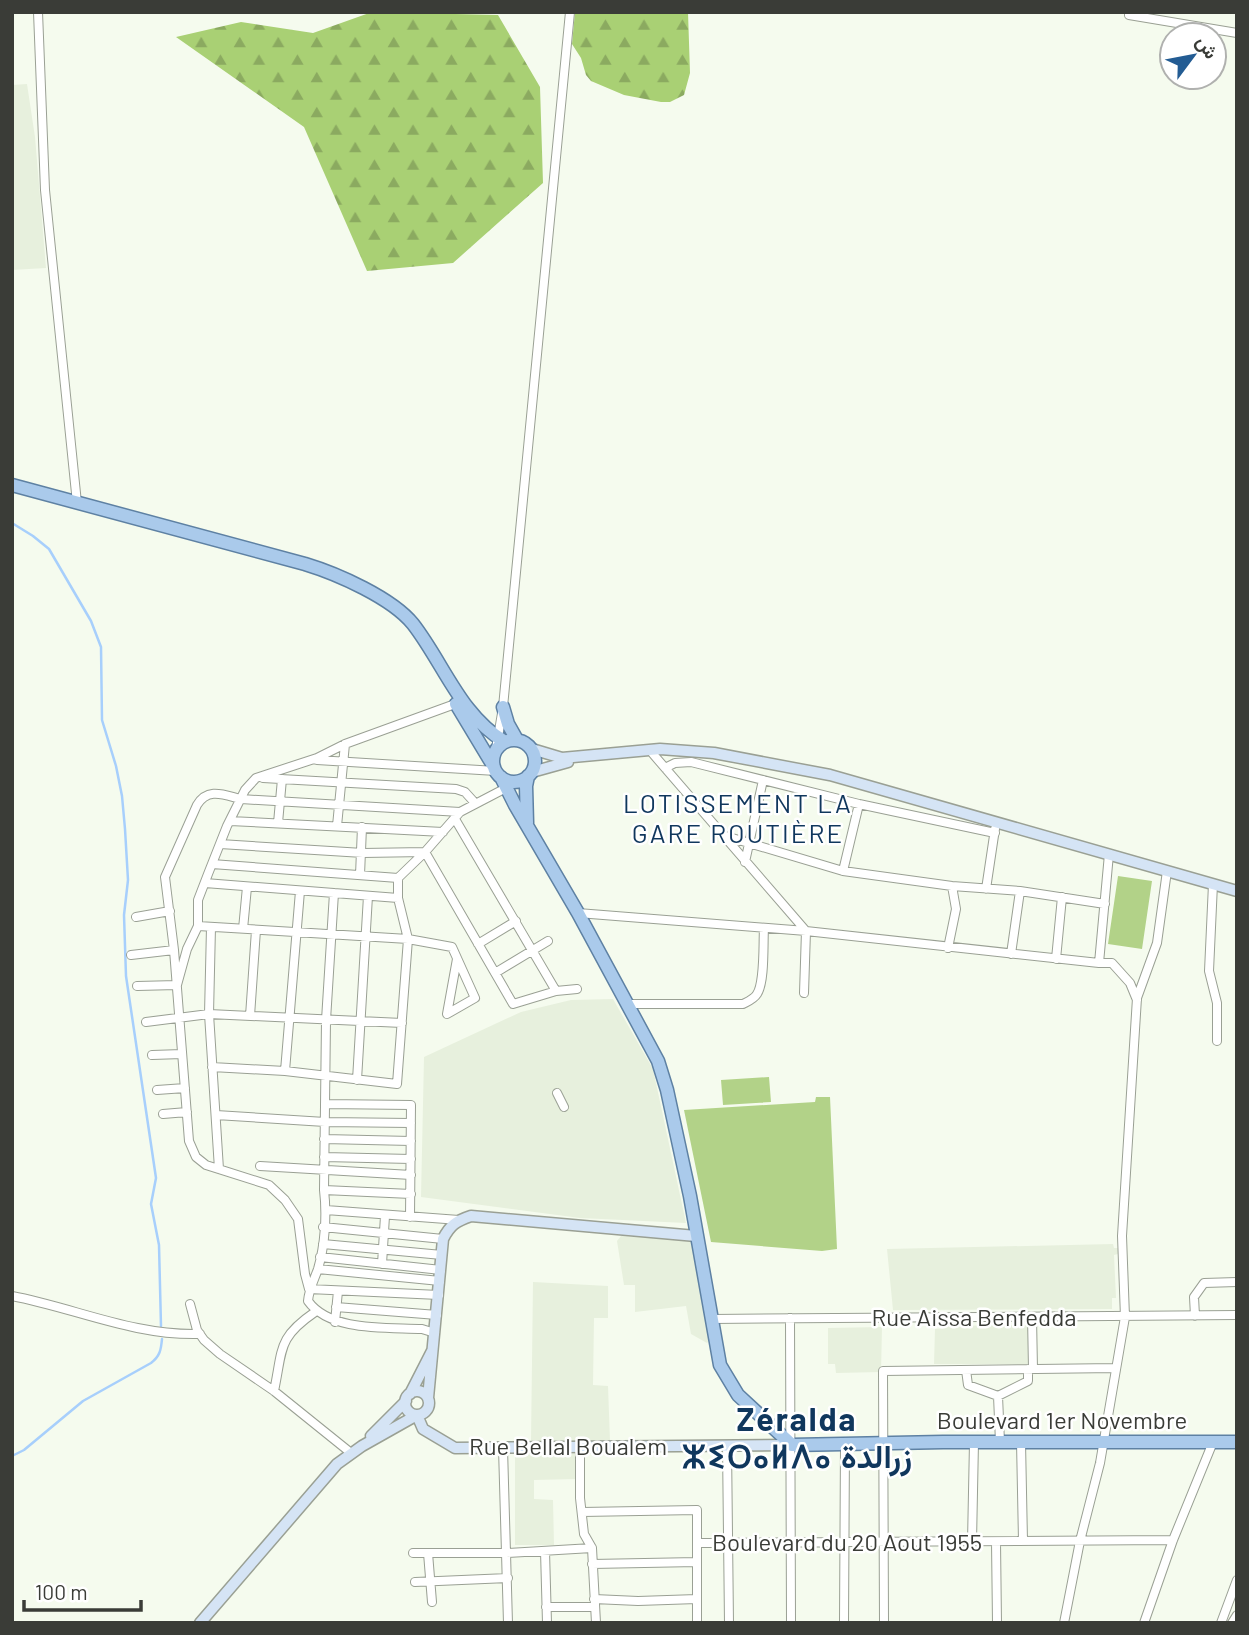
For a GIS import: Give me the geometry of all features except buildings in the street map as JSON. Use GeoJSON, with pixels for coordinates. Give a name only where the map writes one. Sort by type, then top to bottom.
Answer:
{"type":"FeatureCollection","features":[{"type":"Feature","properties":{"kind":"main road"},"geometry":{"type":"LineString","coordinates":[[12,485],[324,570],[365,589],[401,613],[413,625],[483,727],[504,742],[562,758],[651,749],[714,753],[830,775],[995,827],[1109,854],[1237,891]]}},
{"type":"Feature","properties":{"kind":"main road"},"geometry":{"type":"LineString","coordinates":[[387,603],[417,638],[499,775],[578,913],[661,1071],[687,1184],[720,1365],[732,1385],[757,1414],[792,1445]]}},
{"type":"Feature","properties":{"kind":"main road"},"geometry":{"type":"LineString","coordinates":[[483,727],[502,711],[508,724],[499,775]]}},
{"type":"Feature","properties":{"kind":"main road"},"geometry":{"type":"LineString","coordinates":[[527,824],[526,786],[535,760],[532,749]]}},
{"type":"Feature","properties":{"kind":"main road"},"geometry":{"type":"LineString","coordinates":[[499,775],[517,781],[530,774],[572,762],[672,751]]}},
{"type":"Feature","properties":{"kind":"main road"},"geometry":{"type":"LineString","coordinates":[[432,1436],[428,1403],[443,1239],[450,1225],[471,1216],[696,1236]]}},
{"type":"Feature","properties":{"kind":"main road"},"geometry":{"type":"LineString","coordinates":[[362,1446],[408,1397],[435,1346]]}},
{"type":"Feature","properties":{"kind":"main road"},"geometry":{"type":"LineString","coordinates":[[408,1397],[420,1392],[428,1403]]}},
{"type":"Feature","properties":{"kind":"main road"},"geometry":{"type":"LineString","coordinates":[[408,1397],[407,1408],[417,1415],[424,1429],[432,1436]]}},
{"type":"Feature","properties":{"kind":"main road"},"geometry":{"type":"LineString","coordinates":[[200,1623],[337,1464],[362,1446],[424,1413],[428,1403]]}},
{"type":"Feature","properties":{"kind":"main road","name":"Rue Bellal Boualem"},"geometry":{"type":"LineString","coordinates":[[432,1436],[455,1448],[792,1445]]}},
{"type":"Feature","properties":{"kind":"main road","name":"Boulevard 1er Novembre"},"geometry":{"type":"LineString","coordinates":[[792,1445],[1237,1442]]}},
{"type":"Feature","properties":{"kind":"street"},"geometry":{"type":"LineString","coordinates":[[38,12],[45,190],[77,503]]}},
{"type":"Feature","properties":{"kind":"street"},"geometry":{"type":"LineString","coordinates":[[504,742],[502,711],[570,12]]}},
{"type":"Feature","properties":{"kind":"street"},"geometry":{"type":"LineString","coordinates":[[1129,15],[1237,33]]}},
{"type":"Feature","properties":{"kind":"street"},"geometry":{"type":"LineString","coordinates":[[177,985],[187,949],[198,926],[198,900],[230,821],[256,778],[313,760],[345,744],[455,704]]}},
{"type":"Feature","properties":{"kind":"street"},"geometry":{"type":"LineString","coordinates":[[337,826],[345,744]]}},
{"type":"Feature","properties":{"kind":"street"},"geometry":{"type":"LineString","coordinates":[[653,754],[806,931],[804,993]]}},
{"type":"Feature","properties":{"kind":"street"},"geometry":{"type":"LineString","coordinates":[[313,760],[499,775]]}},
{"type":"Feature","properties":{"kind":"street"},"geometry":{"type":"LineString","coordinates":[[665,768],[675,763],[691,762],[859,804],[995,827],[986,889]]}},
{"type":"Feature","properties":{"kind":"street"},"geometry":{"type":"LineString","coordinates":[[212,1066],[397,1084],[408,939],[398,898],[398,878],[458,815],[475,803],[499,775]]}},
{"type":"Feature","properties":{"kind":"street"},"geometry":{"type":"LineString","coordinates":[[256,778],[456,789],[469,795],[475,803]]}},
{"type":"Feature","properties":{"kind":"street"},"geometry":{"type":"LineString","coordinates":[[278,823],[282,779]]}},
{"type":"Feature","properties":{"kind":"street"},"geometry":{"type":"LineString","coordinates":[[745,862],[763,780]]}},
{"type":"Feature","properties":{"kind":"street"},"geometry":{"type":"LineString","coordinates":[[309,1289],[298,1219],[285,1200],[269,1185],[206,1165],[196,1157],[189,1142],[174,950],[165,877],[168,867],[202,797],[214,792],[241,799],[458,815]]}},
{"type":"Feature","properties":{"kind":"street"},"geometry":{"type":"LineString","coordinates":[[843,871],[859,804]]}},
{"type":"Feature","properties":{"kind":"street"},"geometry":{"type":"LineString","coordinates":[[458,815],[556,990]]}},
{"type":"Feature","properties":{"kind":"street"},"geometry":{"type":"LineString","coordinates":[[230,821],[443,832]]}},
{"type":"Feature","properties":{"kind":"street"},"geometry":{"type":"LineString","coordinates":[[360,875],[362,827]]}},
{"type":"Feature","properties":{"kind":"street"},"geometry":{"type":"LineString","coordinates":[[722,835],[843,871],[952,886],[1020,891],[1105,904]]}},
{"type":"Feature","properties":{"kind":"street"},"geometry":{"type":"LineString","coordinates":[[220,844],[363,853],[425,852]]}},
{"type":"Feature","properties":{"kind":"street"},"geometry":{"type":"LineString","coordinates":[[425,852],[513,1004],[556,990],[577,989]]}},
{"type":"Feature","properties":{"kind":"street"},"geometry":{"type":"LineString","coordinates":[[1099,963],[1109,854]]}},
{"type":"Feature","properties":{"kind":"street"},"geometry":{"type":"LineString","coordinates":[[212,864],[398,878]]}},
{"type":"Feature","properties":{"kind":"street"},"geometry":{"type":"LineString","coordinates":[[1064,1623],[1080,1541],[1100,1463],[1125,1317],[1122,1236],[1137,1000],[1157,943],[1167,871]]}},
{"type":"Feature","properties":{"kind":"street"},"geometry":{"type":"LineString","coordinates":[[205,884],[398,898]]}},
{"type":"Feature","properties":{"kind":"street"},"geometry":{"type":"LineString","coordinates":[[1213,884],[1209,971],[1217,1003],[1217,1041]]}},
{"type":"Feature","properties":{"kind":"street"},"geometry":{"type":"LineString","coordinates":[[948,948],[956,909],[952,886]]}},
{"type":"Feature","properties":{"kind":"street"},"geometry":{"type":"LineString","coordinates":[[243,929],[247,887]]}},
{"type":"Feature","properties":{"kind":"street"},"geometry":{"type":"LineString","coordinates":[[285,1071],[300,891]]}},
{"type":"Feature","properties":{"kind":"street"},"geometry":{"type":"LineString","coordinates":[[1011,954],[1020,891]]}},
{"type":"Feature","properties":{"kind":"street"},"geometry":{"type":"LineString","coordinates":[[334,893],[326,1020],[324,1190],[327,1210],[318,1269],[309,1289],[308,1301],[315,1312],[335,1322],[422,1329],[435,1333]]}},
{"type":"Feature","properties":{"kind":"street"},"geometry":{"type":"LineString","coordinates":[[357,1080],[368,896]]}},
{"type":"Feature","properties":{"kind":"street"},"geometry":{"type":"LineString","coordinates":[[1056,959],[1062,897]]}},
{"type":"Feature","properties":{"kind":"street"},"geometry":{"type":"LineString","coordinates":[[136,917],[170,911]]}},
{"type":"Feature","properties":{"kind":"street"},"geometry":{"type":"LineString","coordinates":[[578,913],[806,931],[948,948],[1112,963],[1130,983],[1137,1000]]}},
{"type":"Feature","properties":{"kind":"street"},"geometry":{"type":"LineString","coordinates":[[478,944],[516,921]]}},
{"type":"Feature","properties":{"kind":"street"},"geometry":{"type":"LineString","coordinates":[[198,926],[408,939],[452,947],[475,998],[447,1014],[457,959]]}},
{"type":"Feature","properties":{"kind":"street"},"geometry":{"type":"LineString","coordinates":[[211,927],[209,1014],[219,1169]]}},
{"type":"Feature","properties":{"kind":"street"},"geometry":{"type":"LineString","coordinates":[[626,1004],[743,1004],[751,1000],[760,986],[764,928]]}},
{"type":"Feature","properties":{"kind":"street"},"geometry":{"type":"LineString","coordinates":[[250,1016],[256,929]]}},
{"type":"Feature","properties":{"kind":"street"},"geometry":{"type":"LineString","coordinates":[[495,973],[548,941]]}},
{"type":"Feature","properties":{"kind":"street"},"geometry":{"type":"LineString","coordinates":[[131,955],[174,950]]}},
{"type":"Feature","properties":{"kind":"street"},"geometry":{"type":"LineString","coordinates":[[136,986],[177,985]]}},
{"type":"Feature","properties":{"kind":"street"},"geometry":{"type":"LineString","coordinates":[[146,1022],[209,1014],[402,1023]]}},
{"type":"Feature","properties":{"kind":"street"},"geometry":{"type":"LineString","coordinates":[[152,1055],[183,1054]]}},
{"type":"Feature","properties":{"kind":"street"},"geometry":{"type":"LineString","coordinates":[[157,1090],[185,1088]]}},
{"type":"Feature","properties":{"kind":"street"},"geometry":{"type":"LineString","coordinates":[[557,1093],[564,1107]]}},
{"type":"Feature","properties":{"kind":"street"},"geometry":{"type":"LineString","coordinates":[[325,1104],[411,1105],[410,1217]]}},
{"type":"Feature","properties":{"kind":"street"},"geometry":{"type":"LineString","coordinates":[[163,1114],[187,1112]]}},
{"type":"Feature","properties":{"kind":"street"},"geometry":{"type":"LineString","coordinates":[[215,1115],[325,1122],[411,1123]]}},
{"type":"Feature","properties":{"kind":"street"},"geometry":{"type":"LineString","coordinates":[[324,1139],[411,1141]]}},
{"type":"Feature","properties":{"kind":"street"},"geometry":{"type":"LineString","coordinates":[[324,1157],[411,1159]]}},
{"type":"Feature","properties":{"kind":"street"},"geometry":{"type":"LineString","coordinates":[[260,1166],[411,1175]]}},
{"type":"Feature","properties":{"kind":"street"},"geometry":{"type":"LineString","coordinates":[[324,1190],[411,1194]]}},
{"type":"Feature","properties":{"kind":"street"},"geometry":{"type":"LineString","coordinates":[[327,1210],[459,1220]]}},
{"type":"Feature","properties":{"kind":"street"},"geometry":{"type":"LineString","coordinates":[[383,1264],[385,1216]]}},
{"type":"Feature","properties":{"kind":"street"},"geometry":{"type":"LineString","coordinates":[[323,1227],[443,1239]]}},
{"type":"Feature","properties":{"kind":"street"},"geometry":{"type":"LineString","coordinates":[[323,1244],[442,1255]]}},
{"type":"Feature","properties":{"kind":"street"},"geometry":{"type":"LineString","coordinates":[[320,1257],[383,1264],[440,1275]]}},
{"type":"Feature","properties":{"kind":"street"},"geometry":{"type":"LineString","coordinates":[[318,1269],[440,1275]]}},
{"type":"Feature","properties":{"kind":"street"},"geometry":{"type":"LineString","coordinates":[[1195,1316],[1194,1297],[1204,1283],[1237,1282]]}},
{"type":"Feature","properties":{"kind":"street"},"geometry":{"type":"LineString","coordinates":[[309,1289],[439,1295]]}},
{"type":"Feature","properties":{"kind":"street"},"geometry":{"type":"LineString","coordinates":[[335,1322],[338,1291]]}},
{"type":"Feature","properties":{"kind":"street"},"geometry":{"type":"LineString","coordinates":[[12,1296],[44,1302],[129,1328],[176,1335],[200,1334]]}},
{"type":"Feature","properties":{"kind":"street"},"geometry":{"type":"LineString","coordinates":[[190,1304],[200,1334],[220,1354],[274,1391],[351,1453]]}},
{"type":"Feature","properties":{"kind":"street"},"geometry":{"type":"LineString","coordinates":[[336,1307],[437,1315]]}},
{"type":"Feature","properties":{"kind":"street"},"geometry":{"type":"LineString","coordinates":[[274,1391],[282,1343],[296,1325],[315,1312]]}},
{"type":"Feature","properties":{"kind":"street","name":"Rue Aissa Benfedda"},"geometry":{"type":"LineString","coordinates":[[712,1318],[1237,1315]]}},
{"type":"Feature","properties":{"kind":"street"},"geometry":{"type":"LineString","coordinates":[[966,1370],[968,1385],[998,1396],[1028,1381],[1031,1369],[1031,1317]]}},
{"type":"Feature","properties":{"kind":"street"},"geometry":{"type":"LineString","coordinates":[[790,1318],[791,1623]]}},
{"type":"Feature","properties":{"kind":"street"},"geometry":{"type":"LineString","coordinates":[[884,1623],[883,1371],[1116,1368]]}},
{"type":"Feature","properties":{"kind":"street"},"geometry":{"type":"LineString","coordinates":[[998,1396],[1000,1442]]}},
{"type":"Feature","properties":{"kind":"street"},"geometry":{"type":"LineString","coordinates":[[972,1542],[974,1442]]}},
{"type":"Feature","properties":{"kind":"street"},"geometry":{"type":"LineString","coordinates":[[1021,1442],[1023,1541]]}},
{"type":"Feature","properties":{"kind":"street"},"geometry":{"type":"LineString","coordinates":[[1144,1623],[1173,1541],[1213,1442]]}},
{"type":"Feature","properties":{"kind":"street"},"geometry":{"type":"LineString","coordinates":[[845,1444],[845,1623]]}},
{"type":"Feature","properties":{"kind":"street"},"geometry":{"type":"LineString","coordinates":[[727,1446],[729,1623]]}},
{"type":"Feature","properties":{"kind":"street"},"geometry":{"type":"LineString","coordinates":[[580,1447],[582,1513],[584,1534],[592,1548],[596,1623]]}},
{"type":"Feature","properties":{"kind":"street"},"geometry":{"type":"LineString","coordinates":[[503,1448],[508,1623]]}},
{"type":"Feature","properties":{"kind":"street"},"geometry":{"type":"LineString","coordinates":[[582,1513],[697,1510],[697,1623]]}},
{"type":"Feature","properties":{"kind":"street","name":"Boulevard du 20 Aout 1955"},"geometry":{"type":"LineString","coordinates":[[696,1544],[1173,1541]]}},
{"type":"Feature","properties":{"kind":"street"},"geometry":{"type":"LineString","coordinates":[[996,1542],[997,1623]]}},
{"type":"Feature","properties":{"kind":"street"},"geometry":{"type":"LineString","coordinates":[[413,1553],[506,1553],[592,1548]]}},
{"type":"Feature","properties":{"kind":"street"},"geometry":{"type":"LineString","coordinates":[[545,1551],[547,1623]]}},
{"type":"Feature","properties":{"kind":"street"},"geometry":{"type":"LineString","coordinates":[[428,1553],[432,1602]]}},
{"type":"Feature","properties":{"kind":"street"},"geometry":{"type":"LineString","coordinates":[[592,1564],[697,1562]]}},
{"type":"Feature","properties":{"kind":"street"},"geometry":{"type":"LineString","coordinates":[[415,1581],[508,1578]]}},
{"type":"Feature","properties":{"kind":"street"},"geometry":{"type":"LineString","coordinates":[[1221,1623],[1237,1580]]}},
{"type":"Feature","properties":{"kind":"street"},"geometry":{"type":"LineString","coordinates":[[546,1607],[697,1599]]}},
{"type":"Feature","properties":{"kind":"street"},"geometry":{"type":"LineString","coordinates":[[1232,1623],[1237,1615]]}},
{"type":"Feature","properties":{"kind":"shaded area"},"geometry":{"type":"Polygon","coordinates":[[[27,84],[35,137],[46,268],[12,270],[12,85],[27,84]]]}},
{"type":"Feature","properties":{"kind":"shaded area"},"geometry":{"type":"Polygon","coordinates":[[[613,999],[653,1069],[686,1223],[580,1218],[421,1197],[424,1057],[521,1012],[571,1000],[613,999]]]}},
{"type":"Feature","properties":{"kind":"shaded area"},"geometry":{"type":"Polygon","coordinates":[[[621,1236],[692,1239],[711,1338],[707,1343],[691,1334],[686,1306],[635,1312],[635,1285],[624,1285],[617,1241],[621,1236]]]}},
{"type":"Feature","properties":{"kind":"shaded area"},"geometry":{"type":"Polygon","coordinates":[[[1113,1244],[1114,1248],[1118,1248],[1118,1254],[1114,1255],[1116,1298],[1112,1298],[1112,1309],[893,1310],[887,1249],[1113,1244]]]}},
{"type":"Feature","properties":{"kind":"shaded area"},"geometry":{"type":"Polygon","coordinates":[[[533,1282],[608,1286],[608,1318],[594,1318],[593,1385],[608,1386],[610,1441],[531,1441],[533,1282]]]}},
{"type":"Feature","properties":{"kind":"shaded area"},"geometry":{"type":"Polygon","coordinates":[[[1028,1325],[1028,1364],[934,1364],[935,1329],[946,1326],[1028,1325]]]}},
{"type":"Feature","properties":{"kind":"shaded area"},"geometry":{"type":"Polygon","coordinates":[[[882,1327],[881,1372],[836,1373],[835,1364],[828,1364],[828,1328],[882,1327]]]}},
{"type":"Feature","properties":{"kind":"shaded area"},"geometry":{"type":"Polygon","coordinates":[[[515,1453],[577,1454],[577,1479],[534,1480],[534,1499],[553,1500],[554,1545],[515,1545],[515,1453]]]}},
{"type":"Feature","properties":{"kind":"green space"},"geometry":{"type":"Polygon","coordinates":[[[372,12],[498,15],[540,87],[543,183],[453,263],[367,271],[304,127],[176,37],[241,22],[313,33],[372,12]]]}},
{"type":"Feature","properties":{"kind":"green space"},"geometry":{"type":"Polygon","coordinates":[[[575,12],[688,12],[690,73],[684,95],[670,102],[661,102],[624,95],[591,81],[572,44],[575,12]]]}},
{"type":"Feature","properties":{"kind":"green space"},"geometry":{"type":"Polygon","coordinates":[[[1118,876],[1152,881],[1142,949],[1108,944],[1118,876]]]}},
{"type":"Feature","properties":{"kind":"green space"},"geometry":{"type":"Polygon","coordinates":[[[769,1077],[771,1102],[723,1105],[721,1080],[769,1077]]]}},
{"type":"Feature","properties":{"kind":"green space"},"geometry":{"type":"Polygon","coordinates":[[[816,1097],[830,1097],[837,1249],[822,1251],[711,1242],[684,1110],[815,1102],[816,1097]]]}},
{"type":"Feature","properties":{"kind":"waterway"},"geometry":{"type":"LineString","coordinates":[[12,523],[49,549],[91,621],[101,647],[102,720],[116,766],[125,829],[128,880],[124,915],[126,976],[156,1178],[151,1204],[159,1245],[161,1326]]}},
{"type":"Feature","properties":{"kind":"waterway"},"geometry":{"type":"LineString","coordinates":[[12,1456],[24,1450],[83,1401],[151,1363],[160,1352],[162,1339]]}},
{"type":"Feature","properties":{"kind":"district","name":"LOTISSEMENT LA GARE ROUTIÈRE"},"geometry":{"type":"Point","coordinates":[738,819]}},
{"type":"Feature","properties":{"kind":"district","name":"Zéralda ⵣⵉⵔⴰⵍⴷⴰ زرالدة"},"geometry":{"type":"Point","coordinates":[797,1438]}}]}
